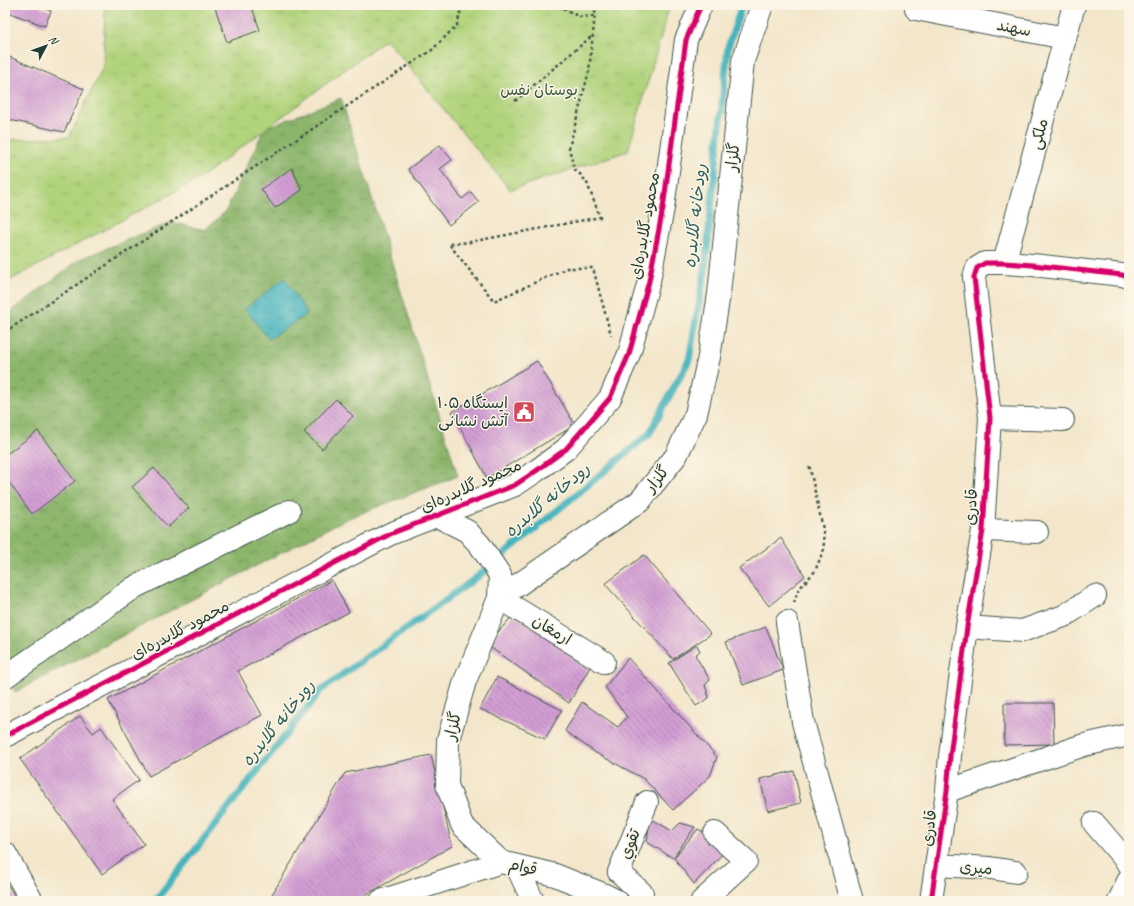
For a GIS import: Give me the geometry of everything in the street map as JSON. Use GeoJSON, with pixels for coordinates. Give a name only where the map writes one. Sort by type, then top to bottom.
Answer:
{"type":"FeatureCollection","features":[{"type":"Feature","properties":{"kind":"street","name":"محمود گلابدره‌ای"},"geometry":{"type":"LineString","coordinates":[[5,736],[390,534],[515,485],[566,449],[610,398],[629,354],[649,281],[663,208],[686,40],[701,5]]}},
{"type":"Feature","properties":{"kind":"street","name":"گلزار"},"geometry":{"type":"LineString","coordinates":[[509,864],[462,825],[447,785],[448,740],[465,681],[499,598],[640,501],[676,456],[696,414],[709,357],[719,294],[743,61],[762,5]]}},
{"type":"Feature","properties":{"kind":"street","name":"ملکی"},"geometry":{"type":"LineString","coordinates":[[1004,263],[1074,5]]}},
{"type":"Feature","properties":{"kind":"street","name":"سهند"},"geometry":{"type":"LineString","coordinates":[[916,9],[1065,38]]}},
{"type":"Feature","properties":{"kind":"street","name":"قادری"},"geometry":{"type":"LineString","coordinates":[[930,901],[937,865],[947,791],[950,756],[967,627],[983,530],[990,418],[974,277],[977,268],[985,263],[1004,263],[1048,266],[1129,277]]}},
{"type":"Feature","properties":{"kind":"street"},"geometry":{"type":"LineString","coordinates":[[990,418],[1063,420]]}},
{"type":"Feature","properties":{"kind":"street"},"geometry":{"type":"LineString","coordinates":[[5,677],[135,587],[289,511]]}},
{"type":"Feature","properties":{"kind":"street"},"geometry":{"type":"LineString","coordinates":[[437,516],[467,530],[480,545],[500,575],[499,598]]}},
{"type":"Feature","properties":{"kind":"street"},"geometry":{"type":"LineString","coordinates":[[983,530],[1037,532]]}},
{"type":"Feature","properties":{"kind":"street"},"geometry":{"type":"LineString","coordinates":[[967,627],[1022,631],[1064,616],[1095,596]]}},
{"type":"Feature","properties":{"kind":"street","name":"ارمغان"},"geometry":{"type":"LineString","coordinates":[[499,598],[604,662]]}},
{"type":"Feature","properties":{"kind":"street"},"geometry":{"type":"LineString","coordinates":[[787,622],[803,722],[852,901]]}},
{"type":"Feature","properties":{"kind":"street","name":"قادری"},"geometry":{"type":"LineString","coordinates":[[947,791],[1084,745],[1129,735]]}},
{"type":"Feature","properties":{"kind":"street","name":"تقوي"},"geometry":{"type":"LineString","coordinates":[[638,901],[642,893],[620,872],[647,802]]}},
{"type":"Feature","properties":{"kind":"street"},"geometry":{"type":"LineString","coordinates":[[1094,824],[1129,864]]}},
{"type":"Feature","properties":{"kind":"street"},"geometry":{"type":"LineString","coordinates":[[702,901],[746,861],[715,833]]}},
{"type":"Feature","properties":{"kind":"street"},"geometry":{"type":"LineString","coordinates":[[5,853],[32,901]]}},
{"type":"Feature","properties":{"kind":"street"},"geometry":{"type":"LineString","coordinates":[[509,864],[533,901]]}},
{"type":"Feature","properties":{"kind":"street","name":"قوام"},"geometry":{"type":"LineString","coordinates":[[381,901],[509,864],[554,875],[617,901]]}},
{"type":"Feature","properties":{"kind":"street","name":"میری"},"geometry":{"type":"LineString","coordinates":[[937,865],[990,868],[1016,872]]}},
{"type":"Feature","properties":{"kind":"path"},"geometry":{"type":"LineString","coordinates":[[5,332],[432,50],[457,25],[462,5]]}},
{"type":"Feature","properties":{"kind":"path"},"geometry":{"type":"LineString","coordinates":[[558,5],[579,16],[595,16]]}},
{"type":"Feature","properties":{"kind":"path"},"geometry":{"type":"LineString","coordinates":[[596,5],[589,71],[569,148],[574,169],[587,183],[600,217],[449,244],[494,301],[566,268],[593,268],[610,334],[614,358],[623,366]]}},
{"type":"Feature","properties":{"kind":"path"},"geometry":{"type":"LineString","coordinates":[[515,101],[593,35]]}},
{"type":"Feature","properties":{"kind":"path"},"geometry":{"type":"LineString","coordinates":[[787,622],[798,590],[815,571],[824,549],[823,529],[809,464]]}},
{"type":"Feature","properties":{"kind":"green space","name":"بوستان نفس"},"geometry":{"type":"Polygon","coordinates":[[[105,5],[670,5],[628,151],[510,190],[386,39],[199,179],[5,283],[5,140],[69,137],[103,67],[105,5]]]}},
{"type":"Feature","properties":{"kind":"green space"},"geometry":{"type":"Polygon","coordinates":[[[341,98],[458,476],[346,519],[15,692],[5,674],[5,316],[80,259],[171,222],[205,230],[226,211],[264,129],[341,98]]]}},
{"type":"Feature","properties":{"kind":"water"},"geometry":{"type":"Polygon","coordinates":[[[285,278],[307,314],[269,339],[245,309],[285,278]]]}},
{"type":"Feature","properties":{"kind":"building"},"geometry":{"type":"Polygon","coordinates":[[[5,5],[39,5],[38,6],[51,11],[45,26],[5,11],[5,5]]]}},
{"type":"Feature","properties":{"kind":"building"},"geometry":{"type":"Polygon","coordinates":[[[214,5],[251,5],[260,30],[227,42],[214,5]]]}},
{"type":"Feature","properties":{"kind":"building"},"geometry":{"type":"Polygon","coordinates":[[[5,55],[84,89],[64,132],[5,119],[5,55]]]}},
{"type":"Feature","properties":{"kind":"building"},"geometry":{"type":"Polygon","coordinates":[[[440,145],[452,160],[440,169],[462,199],[471,192],[479,202],[449,225],[408,169],[440,145]]]}},
{"type":"Feature","properties":{"kind":"building"},"geometry":{"type":"Polygon","coordinates":[[[292,168],[302,190],[275,208],[261,189],[292,168]]]}},
{"type":"Feature","properties":{"kind":"building"},"geometry":{"type":"Polygon","coordinates":[[[537,361],[575,425],[487,478],[452,412],[537,361]]]}},
{"type":"Feature","properties":{"kind":"building"},"geometry":{"type":"Polygon","coordinates":[[[336,399],[353,416],[322,449],[304,432],[336,399]]]}},
{"type":"Feature","properties":{"kind":"building"},"geometry":{"type":"Polygon","coordinates":[[[38,431],[75,481],[32,514],[5,477],[5,455],[38,431]]]}},
{"type":"Feature","properties":{"kind":"building"},"geometry":{"type":"Polygon","coordinates":[[[154,468],[189,508],[168,527],[132,487],[154,468]]]}},
{"type":"Feature","properties":{"kind":"building"},"geometry":{"type":"Polygon","coordinates":[[[781,538],[805,576],[769,606],[739,568],[781,538]]]}},
{"type":"Feature","properties":{"kind":"building"},"geometry":{"type":"Polygon","coordinates":[[[644,555],[711,634],[673,659],[605,584],[644,555]]]}},
{"type":"Feature","properties":{"kind":"building"},"geometry":{"type":"Polygon","coordinates":[[[332,580],[349,612],[238,671],[262,715],[149,776],[108,700],[332,580]]]}},
{"type":"Feature","properties":{"kind":"building"},"geometry":{"type":"Polygon","coordinates":[[[513,615],[593,662],[569,703],[487,645],[513,615]]]}},
{"type":"Feature","properties":{"kind":"building"},"geometry":{"type":"Polygon","coordinates":[[[766,627],[783,670],[743,685],[726,642],[766,627]]]}},
{"type":"Feature","properties":{"kind":"building"},"geometry":{"type":"Polygon","coordinates":[[[697,645],[700,651],[695,655],[710,680],[705,685],[709,698],[696,706],[669,663],[697,645]]]}},
{"type":"Feature","properties":{"kind":"building"},"geometry":{"type":"Polygon","coordinates":[[[628,658],[717,757],[710,776],[673,810],[644,779],[596,753],[565,731],[582,702],[618,727],[627,717],[605,687],[628,658]]]}},
{"type":"Feature","properties":{"kind":"building"},"geometry":{"type":"Polygon","coordinates":[[[497,677],[562,710],[545,739],[480,709],[497,677]]]}},
{"type":"Feature","properties":{"kind":"building"},"geometry":{"type":"Polygon","coordinates":[[[1004,703],[1053,703],[1054,744],[1004,745],[1004,703]]]}},
{"type":"Feature","properties":{"kind":"building"},"geometry":{"type":"Polygon","coordinates":[[[80,716],[93,733],[101,727],[139,780],[112,799],[144,844],[102,874],[20,759],[80,716]]]}},
{"type":"Feature","properties":{"kind":"building"},"geometry":{"type":"Polygon","coordinates":[[[431,755],[452,846],[355,901],[268,901],[345,773],[431,755]]]}},
{"type":"Feature","properties":{"kind":"building"},"geometry":{"type":"Polygon","coordinates":[[[794,771],[801,803],[768,811],[760,779],[794,771]]]}},
{"type":"Feature","properties":{"kind":"building"},"geometry":{"type":"Polygon","coordinates":[[[650,818],[672,831],[680,823],[695,827],[673,858],[647,842],[650,818]]]}},
{"type":"Feature","properties":{"kind":"building"},"geometry":{"type":"Polygon","coordinates":[[[698,829],[728,848],[694,884],[674,858],[698,829]]]}},
{"type":"Feature","properties":{"kind":"building"},"geometry":{"type":"Polygon","coordinates":[[[5,881],[18,901],[5,901],[5,881]]]}},
{"type":"Feature","properties":{"kind":"waterway","name":"رودخانه گلابدره"},"geometry":{"type":"LineString","coordinates":[[155,901],[321,690],[476,578],[649,434],[689,360],[705,269],[728,47],[742,5]]}},
{"type":"Feature","properties":{"kind":"cycle path"},"geometry":{"type":"LineString","coordinates":[[5,736],[390,534],[515,485],[566,449],[610,398],[629,354],[649,281],[663,208],[686,40],[701,5]]}},
{"type":"Feature","properties":{"kind":"cycle path"},"geometry":{"type":"LineString","coordinates":[[931,901],[947,791],[950,756],[967,627],[983,530],[990,418],[974,277],[977,268],[985,263],[1033,265],[1129,277]]}},
{"type":"Feature","properties":{"kind":"place","name":"ایستگاه ۱۰۵ آتش نشانی"},"geometry":{"type":"Point","coordinates":[524,412]}}]}
